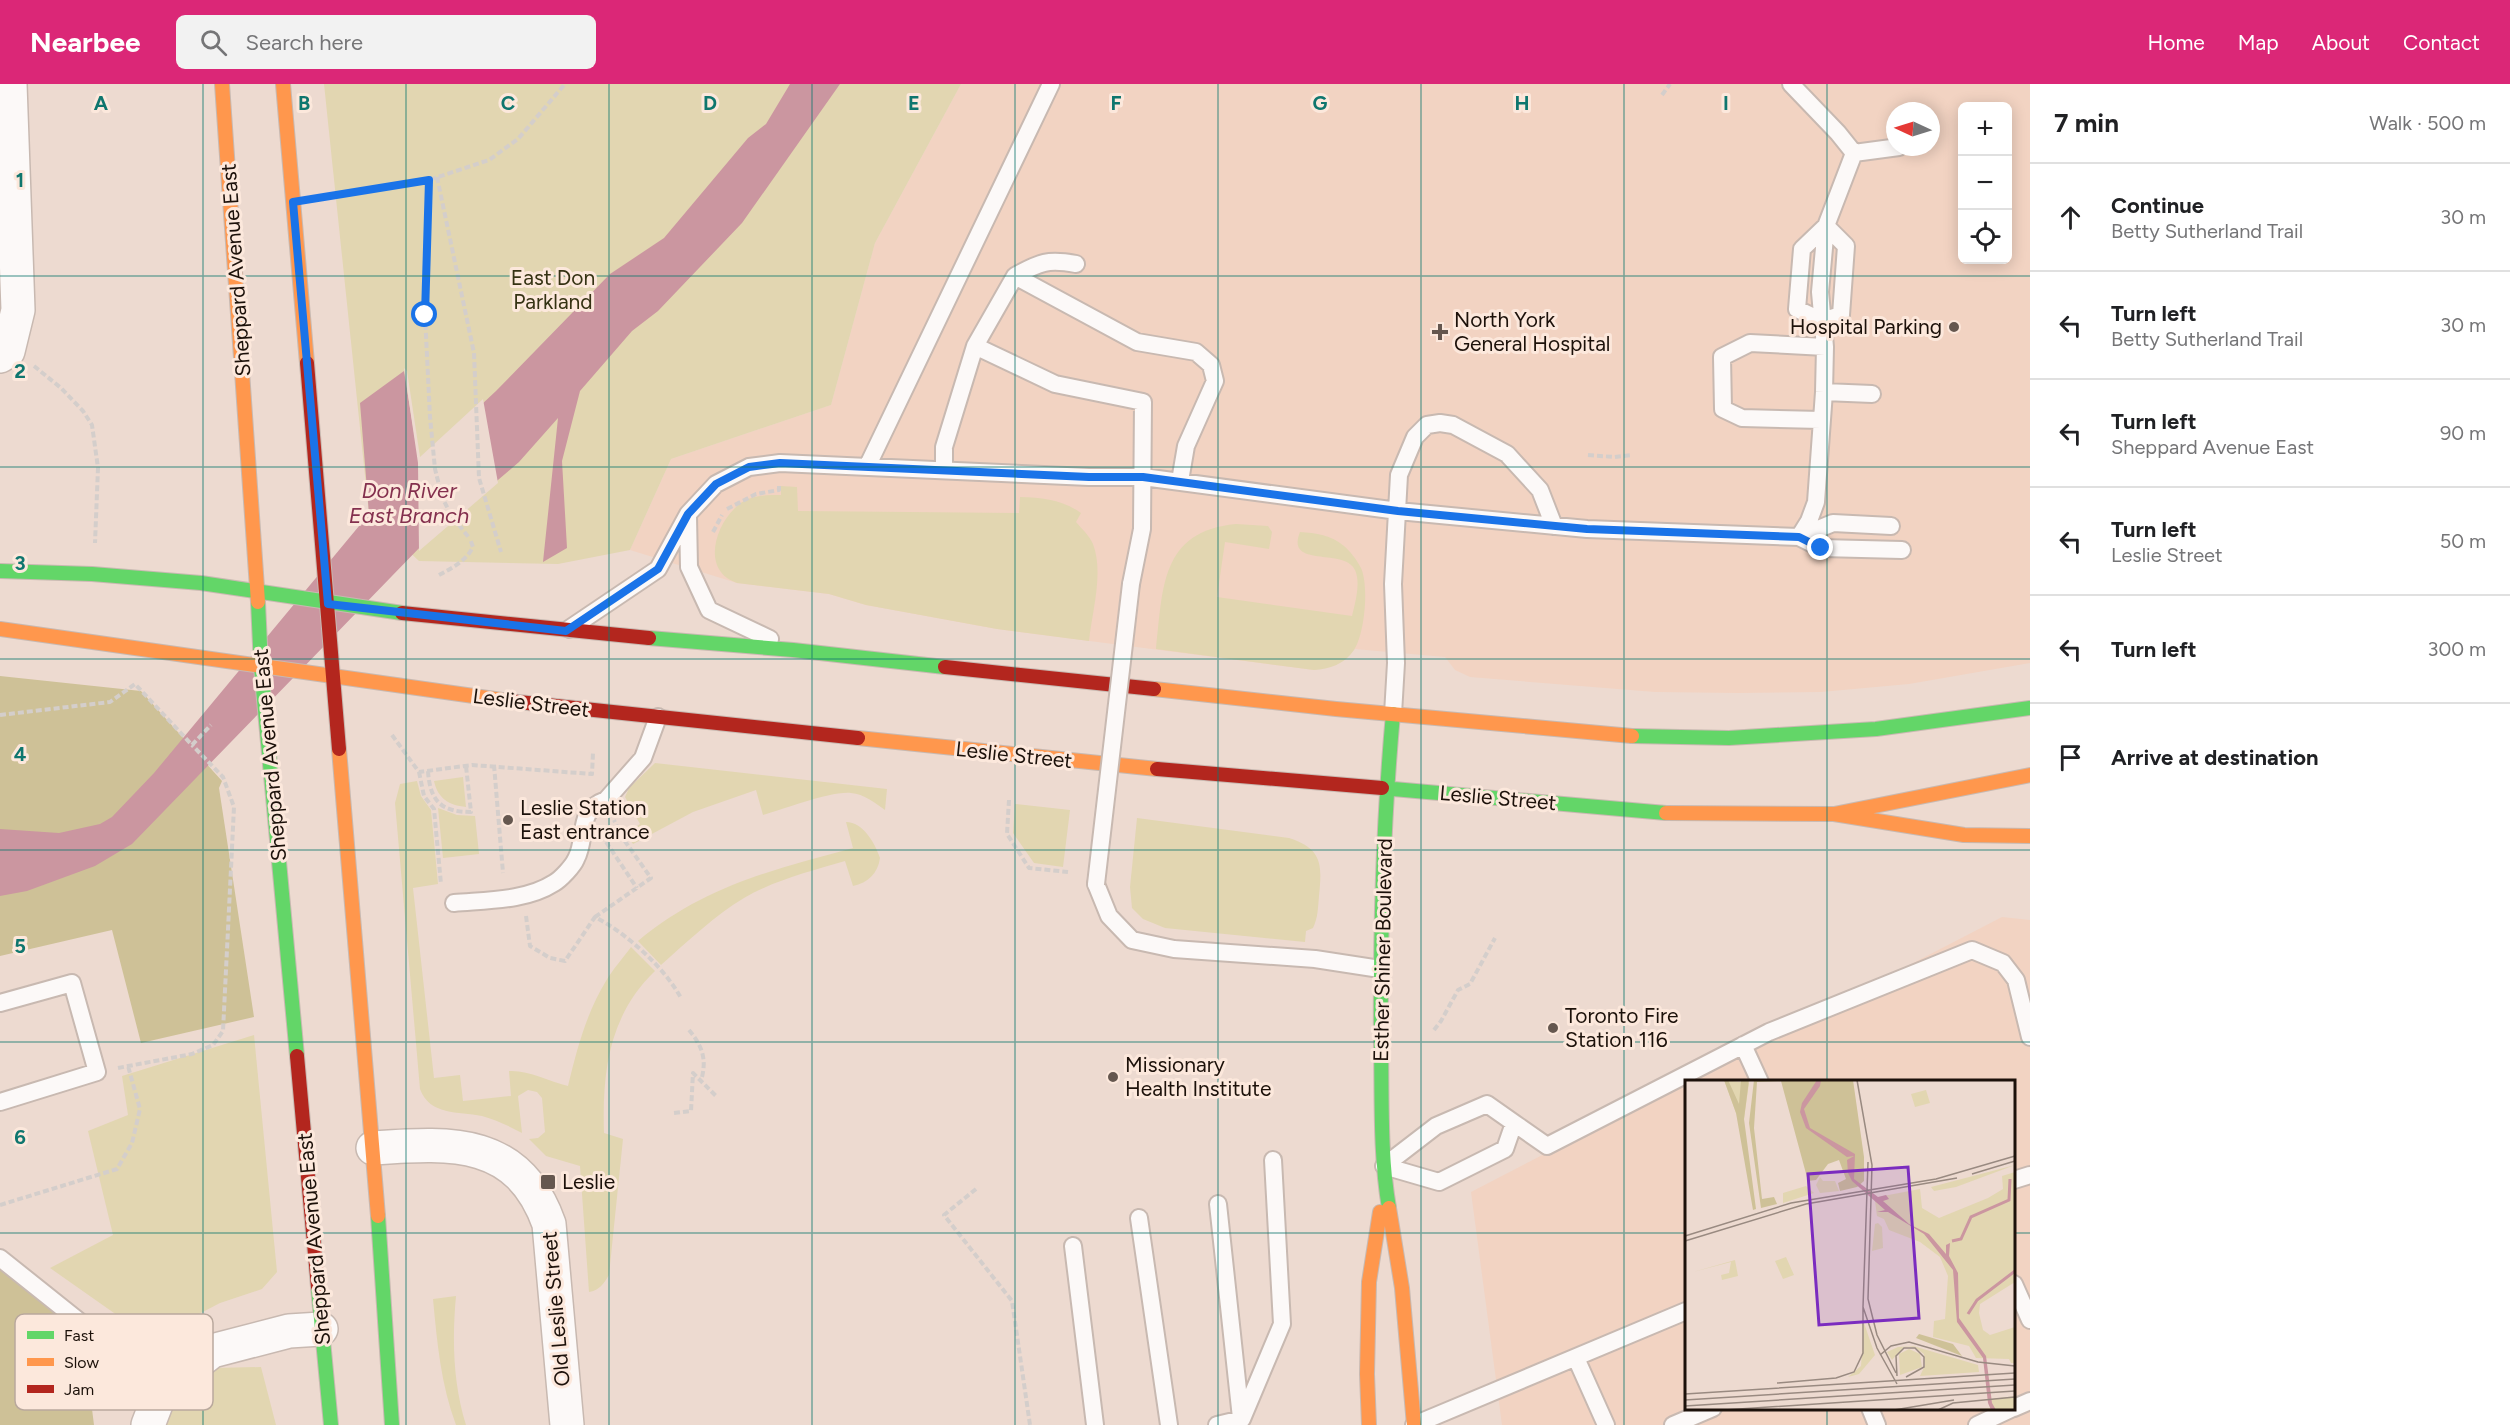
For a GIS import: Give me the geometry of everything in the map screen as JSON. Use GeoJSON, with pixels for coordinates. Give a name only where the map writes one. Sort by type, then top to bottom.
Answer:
{"type":"FeatureCollection","features":[{"type":"Feature","properties":{"kind":"main road","name":"Sheppard Avenue East"},"geometry":{"type":"LineString","coordinates":[[222,84],[261,668],[331,1425]]}},
{"type":"Feature","properties":{"kind":"main road"},"geometry":{"type":"LineString","coordinates":[[283,84],[373,1148],[392,1425]]}},
{"type":"Feature","properties":{"kind":"main road"},"geometry":{"type":"LineString","coordinates":[[0,571],[92,574],[201,584],[328,604],[566,631],[793,650],[958,670],[1653,738],[1729,738],[1908,726],[2030,708]]}},
{"type":"Feature","properties":{"kind":"main road","name":"Leslie Street"},"geometry":{"type":"LineString","coordinates":[[0,629],[261,668],[545,706],[1093,763],[1676,814],[1834,814],[2030,775]]}},
{"type":"Feature","properties":{"kind":"main road","name":"Esther Shiner Boulevard"},"geometry":{"type":"LineString","coordinates":[[1393,714],[1386,788],[1380,969],[1384,1166],[1385,1186],[1402,1288],[1414,1425]]}},
{"type":"Feature","properties":{"kind":"main road"},"geometry":{"type":"LineString","coordinates":[[1834,814],[1964,835],[2030,836]]}},
{"type":"Feature","properties":{"kind":"main road","name":"Esther Shiner Boulevard"},"geometry":{"type":"LineString","coordinates":[[1369,1425],[1367,1374],[1369,1282],[1385,1186]]}},
{"type":"Feature","properties":{"kind":"street"},"geometry":{"type":"LineString","coordinates":[[4,353],[18,310],[10,84]]}},
{"type":"Feature","properties":{"kind":"street","name":"Old Leslie Street"},"geometry":{"type":"LineString","coordinates":[[373,1148],[435,1144],[471,1149],[505,1164],[524,1180],[541,1203],[549,1224],[567,1425]]}},
{"type":"Feature","properties":{"kind":"street"},"geometry":{"type":"LineString","coordinates":[[213,1351],[289,1331],[321,1329]]}},
{"type":"Feature","properties":{"kind":"street"},"geometry":{"type":"LineString","coordinates":[[148,1425],[154,1410]]}},
{"type":"Feature","properties":{"kind":"lane"},"geometry":{"type":"LineString","coordinates":[[867,467],[1051,84]]}},
{"type":"Feature","properties":{"kind":"lane"},"geometry":{"type":"LineString","coordinates":[[1791,84],[1820,113],[1854,153]]}},
{"type":"Feature","properties":{"kind":"lane"},"geometry":{"type":"LineString","coordinates":[[1854,153],[1886,149]]}},
{"type":"Feature","properties":{"kind":"lane"},"geometry":{"type":"LineString","coordinates":[[1799,537],[1809,521],[1816,502],[1824,392],[1825,347],[1820,292],[1826,226],[1854,153]]}},
{"type":"Feature","properties":{"kind":"lane"},"geometry":{"type":"LineString","coordinates":[[1826,226],[1846,246],[1841,315],[1822,321],[1797,309],[1802,249],[1826,226]]}},
{"type":"Feature","properties":{"kind":"lane"},"geometry":{"type":"LineString","coordinates":[[944,470],[944,447],[975,346],[1015,276],[1031,267],[1053,260],[1076,264]]}},
{"type":"Feature","properties":{"kind":"lane"},"geometry":{"type":"LineString","coordinates":[[1015,276],[1137,342],[1196,352],[1211,365],[1215,381],[1186,446],[1180,481]]}},
{"type":"Feature","properties":{"kind":"lane"},"geometry":{"type":"LineString","coordinates":[[1821,420],[1743,418],[1723,409],[1722,357],[1750,343],[1825,347]]}},
{"type":"Feature","properties":{"kind":"lane"},"geometry":{"type":"LineString","coordinates":[[975,346],[1055,384],[1143,402],[1142,529],[1131,584],[1096,884],[1109,916],[1132,940],[1174,950],[1315,959],[1380,969]]}},
{"type":"Feature","properties":{"kind":"lane"},"geometry":{"type":"LineString","coordinates":[[1824,392],[1872,394]]}},
{"type":"Feature","properties":{"kind":"lane"},"geometry":{"type":"LineString","coordinates":[[1393,714],[1396,663],[1393,584],[1399,475],[1415,437],[1426,425],[1440,423],[1453,425],[1507,454],[1540,490],[1554,526]]}},
{"type":"Feature","properties":{"kind":"lane"},"geometry":{"type":"LineString","coordinates":[[566,631],[658,569],[688,514],[716,484],[749,467],[780,463],[1143,477],[1398,511],[1614,531],[1799,537],[1833,523],[1892,526]]}},
{"type":"Feature","properties":{"kind":"lane"},"geometry":{"type":"LineString","coordinates":[[688,514],[688,567],[709,610],[793,650]]}},
{"type":"Feature","properties":{"kind":"lane"},"geometry":{"type":"LineString","coordinates":[[1799,537],[1821,548],[1902,550]]}},
{"type":"Feature","properties":{"kind":"lane"},"geometry":{"type":"LineString","coordinates":[[454,903],[522,896],[555,883],[577,859],[586,816],[597,803],[606,800],[643,758],[658,717]]}},
{"type":"Feature","properties":{"kind":"lane"},"geometry":{"type":"LineString","coordinates":[[1384,1166],[1436,1126],[1487,1104],[1547,1146],[1769,1032],[1972,950],[2003,963],[2023,979],[2030,1037]]}},
{"type":"Feature","properties":{"kind":"lane"},"geometry":{"type":"LineString","coordinates":[[0,1003],[72,983],[97,1072],[0,1102]]}},
{"type":"Feature","properties":{"kind":"lane"},"geometry":{"type":"LineString","coordinates":[[1743,1046],[1759,1080]]}},
{"type":"Feature","properties":{"kind":"lane"},"geometry":{"type":"LineString","coordinates":[[1384,1166],[1439,1182],[1505,1149],[1514,1123]]}},
{"type":"Feature","properties":{"kind":"lane"},"geometry":{"type":"LineString","coordinates":[[1242,1419],[1282,1324],[1274,1160]]}},
{"type":"Feature","properties":{"kind":"lane"},"geometry":{"type":"LineString","coordinates":[[2015,1180],[2030,1176]]}},
{"type":"Feature","properties":{"kind":"lane"},"geometry":{"type":"LineString","coordinates":[[1218,1204],[1242,1419]]}},
{"type":"Feature","properties":{"kind":"lane"},"geometry":{"type":"LineString","coordinates":[[1139,1218],[1168,1425]]}},
{"type":"Feature","properties":{"kind":"lane"},"geometry":{"type":"LineString","coordinates":[[1073,1246],[1095,1425]]}},
{"type":"Feature","properties":{"kind":"lane"},"geometry":{"type":"LineString","coordinates":[[0,1258],[71,1314]]}},
{"type":"Feature","properties":{"kind":"lane"},"geometry":{"type":"LineString","coordinates":[[2015,1288],[2030,1320]]}},
{"type":"Feature","properties":{"kind":"lane"},"geometry":{"type":"LineString","coordinates":[[1414,1425],[1685,1311]]}},
{"type":"Feature","properties":{"kind":"lane"},"geometry":{"type":"LineString","coordinates":[[1576,1358],[1606,1425]]}},
{"type":"Feature","properties":{"kind":"lane"},"geometry":{"type":"LineString","coordinates":[[2015,1407],[2030,1401]]}},
{"type":"Feature","properties":{"kind":"lane"},"geometry":{"type":"LineString","coordinates":[[1673,1425],[1708,1410]]}},
{"type":"Feature","properties":{"kind":"lane"},"geometry":{"type":"LineString","coordinates":[[1871,1410],[1877,1425]]}},
{"type":"Feature","properties":{"kind":"lane"},"geometry":{"type":"LineString","coordinates":[[1977,1425],[2009,1410]]}},
{"type":"Feature","properties":{"kind":"lane"},"geometry":{"type":"LineString","coordinates":[[1217,1425],[1242,1419]]}},
{"type":"Feature","properties":{"kind":"path"},"geometry":{"type":"LineString","coordinates":[[293,202],[429,180],[489,160],[518,139],[565,84]]}},
{"type":"Feature","properties":{"kind":"path"},"geometry":{"type":"LineString","coordinates":[[1662,95],[1670,84]]}},
{"type":"Feature","properties":{"kind":"path"},"geometry":{"type":"LineString","coordinates":[[437,177],[474,353],[478,478],[501,552]]}},
{"type":"Feature","properties":{"kind":"path"},"geometry":{"type":"LineString","coordinates":[[429,180],[425,315],[435,469],[442,497],[451,515],[470,539],[473,547],[469,555],[457,565],[439,575]]}},
{"type":"Feature","properties":{"kind":"path"},"geometry":{"type":"LineString","coordinates":[[4,353],[42,371],[83,411],[92,425],[98,468],[92,574]]}},
{"type":"Feature","properties":{"kind":"path"},"geometry":{"type":"LineString","coordinates":[[1588,456],[1632,455]]}},
{"type":"Feature","properties":{"kind":"path"},"geometry":{"type":"LineString","coordinates":[[711,540],[716,523],[726,510],[756,494],[779,490],[780,463]]}},
{"type":"Feature","properties":{"kind":"path"},"geometry":{"type":"LineString","coordinates":[[0,715],[110,702],[135,684],[223,777],[234,807],[223,1031],[213,1046],[192,1054],[97,1072]]}},
{"type":"Feature","properties":{"kind":"path"},"geometry":{"type":"LineString","coordinates":[[192,745],[211,725]]}},
{"type":"Feature","properties":{"kind":"path"},"geometry":{"type":"LineString","coordinates":[[392,735],[420,772],[424,796],[434,809],[441,884],[454,903]]}},
{"type":"Feature","properties":{"kind":"path"},"geometry":{"type":"LineString","coordinates":[[420,772],[494,765],[592,774],[593,753]]}},
{"type":"Feature","properties":{"kind":"path"},"geometry":{"type":"LineString","coordinates":[[494,765],[503,873]]}},
{"type":"Feature","properties":{"kind":"path"},"geometry":{"type":"LineString","coordinates":[[428,771],[432,794],[438,802],[447,809],[471,812],[466,766]]}},
{"type":"Feature","properties":{"kind":"path"},"geometry":{"type":"LineString","coordinates":[[592,766],[602,767],[618,786]]}},
{"type":"Feature","properties":{"kind":"path"},"geometry":{"type":"LineString","coordinates":[[606,800],[606,842],[637,888]]}},
{"type":"Feature","properties":{"kind":"path"},"geometry":{"type":"LineString","coordinates":[[522,896],[530,946],[550,958],[565,961],[595,916],[651,878],[622,837],[606,800]]}},
{"type":"Feature","properties":{"kind":"path"},"geometry":{"type":"LineString","coordinates":[[1009,800],[1006,834],[1029,868],[1068,872]]}},
{"type":"Feature","properties":{"kind":"path"},"geometry":{"type":"LineString","coordinates":[[595,916],[614,926],[634,944],[674,985],[681,998]]}},
{"type":"Feature","properties":{"kind":"path"},"geometry":{"type":"LineString","coordinates":[[1434,1030],[1441,1022],[1458,990],[1470,984],[1495,938]]}},
{"type":"Feature","properties":{"kind":"path"},"geometry":{"type":"LineString","coordinates":[[689,1030],[700,1044],[706,1065],[701,1081]]}},
{"type":"Feature","properties":{"kind":"path"},"geometry":{"type":"LineString","coordinates":[[0,1205],[117,1169],[132,1143],[140,1109],[128,1066]]}},
{"type":"Feature","properties":{"kind":"path"},"geometry":{"type":"LineString","coordinates":[[674,1113],[691,1111],[693,1072],[716,1096]]}},
{"type":"Feature","properties":{"kind":"path"},"geometry":{"type":"LineString","coordinates":[[976,1189],[944,1215],[1012,1300],[1030,1425]]}},
{"type":"Feature","properties":{"kind":"shaded area","name":"North York General Hospital"},"geometry":{"type":"Polygon","coordinates":[[[961,84],[2030,84],[2030,663],[1909,684],[1821,692],[1738,693],[1655,692],[1470,677],[1455,670],[1445,657],[1355,649],[1336,665],[1314,670],[997,629],[866,605],[829,594],[737,583],[630,550],[671,459],[831,405],[875,243],[961,84]]]}},
{"type":"Feature","properties":{"kind":"shaded area"},"geometry":{"type":"Polygon","coordinates":[[[0,676],[141,691],[222,781],[219,788],[254,1017],[141,1043],[112,930],[0,956],[0,676]]]}},
{"type":"Feature","properties":{"kind":"shaded area"},"geometry":{"type":"Polygon","coordinates":[[[2002,917],[2030,920],[2030,1425],[1502,1425],[1471,1192],[1685,1081],[1685,1410],[2015,1410],[2015,1080],[1687,1080],[2002,917]]]}},
{"type":"Feature","properties":{"kind":"shaded area"},"geometry":{"type":"Polygon","coordinates":[[[0,1253],[66,1314],[15,1314],[15,1410],[92,1410],[94,1425],[0,1425],[0,1253]]]}},
{"type":"Feature","properties":{"kind":"green space","name":"East Don Parkland"},"geometry":{"type":"Polygon","coordinates":[[[324,84],[961,84],[875,243],[831,405],[671,459],[630,550],[558,564],[419,561],[369,514],[324,84]]]}},
{"type":"Feature","properties":{"kind":"green space"},"geometry":{"type":"Polygon","coordinates":[[[781,486],[797,487],[798,511],[1019,513],[1020,497],[1052,500],[1074,508],[1081,513],[1076,522],[1093,544],[1096,555],[1096,593],[1089,641],[997,629],[866,605],[829,594],[737,583],[725,576],[718,567],[715,556],[720,531],[734,509],[744,501],[757,496],[781,495],[781,486]]]}},
{"type":"Feature","properties":{"kind":"green space"},"geometry":{"type":"Polygon","coordinates":[[[1236,524],[1268,526],[1272,532],[1269,549],[1225,542],[1217,597],[1352,616],[1357,587],[1355,570],[1349,563],[1308,554],[1301,550],[1298,543],[1300,532],[1329,537],[1339,542],[1351,553],[1361,568],[1365,597],[1361,633],[1354,650],[1346,659],[1331,667],[1314,670],[1156,649],[1164,585],[1179,551],[1192,538],[1211,529],[1236,524]]]}},
{"type":"Feature","properties":{"kind":"green space"},"geometry":{"type":"Polygon","coordinates":[[[655,763],[887,789],[885,810],[860,795],[842,793],[763,815],[756,790],[693,812],[633,844],[626,834],[640,824],[625,797],[629,788],[655,763]]]}},
{"type":"Feature","properties":{"kind":"green space"},"geometry":{"type":"Polygon","coordinates":[[[463,777],[466,807],[454,805],[441,797],[434,781],[463,777]]]}},
{"type":"Feature","properties":{"kind":"green space"},"geometry":{"type":"Polygon","coordinates":[[[417,781],[421,796],[431,810],[438,884],[413,888],[434,1078],[460,1075],[463,1101],[511,1096],[509,1071],[531,1074],[568,1086],[593,1006],[609,977],[631,947],[655,971],[627,1006],[618,1026],[607,1067],[604,1133],[623,1139],[609,1275],[596,1290],[589,1292],[580,1166],[546,1156],[529,1139],[538,1138],[545,1132],[542,1098],[537,1092],[528,1090],[518,1096],[522,1133],[482,1116],[438,1108],[425,1098],[420,1089],[395,803],[400,784],[417,781]]]}},
{"type":"Feature","properties":{"kind":"green space"},"geometry":{"type":"Polygon","coordinates":[[[1015,804],[1070,810],[1063,867],[1034,863],[1013,833],[1015,804]]]}},
{"type":"Feature","properties":{"kind":"green space"},"geometry":{"type":"Polygon","coordinates":[[[438,808],[457,815],[475,816],[479,854],[443,858],[438,808]]]}},
{"type":"Feature","properties":{"kind":"green space"},"geometry":{"type":"Polygon","coordinates":[[[1137,818],[1289,838],[1308,847],[1318,860],[1320,875],[1317,916],[1313,928],[1306,931],[1305,942],[1165,928],[1143,919],[1132,908],[1130,887],[1137,818]]]}},
{"type":"Feature","properties":{"kind":"green space"},"geometry":{"type":"Polygon","coordinates":[[[846,822],[863,829],[872,840],[880,858],[875,873],[863,882],[853,886],[845,861],[768,886],[722,913],[661,965],[638,941],[688,906],[714,893],[767,873],[853,848],[846,822]]]}},
{"type":"Feature","properties":{"kind":"green space"},"geometry":{"type":"Polygon","coordinates":[[[254,1035],[277,1272],[262,1289],[220,1303],[199,1314],[115,1314],[50,1268],[113,1235],[88,1131],[128,1115],[122,1076],[254,1035]]]}},
{"type":"Feature","properties":{"kind":"green space"},"geometry":{"type":"Polygon","coordinates":[[[456,1296],[455,1361],[458,1393],[466,1425],[456,1425],[451,1410],[443,1379],[433,1299],[456,1296]]]}},
{"type":"Feature","properties":{"kind":"green space"},"geometry":{"type":"Polygon","coordinates":[[[261,1367],[276,1425],[166,1425],[169,1410],[213,1410],[214,1368],[261,1367]]]}},
{"type":"Feature","properties":{"kind":"water","name":"Don River East Branch"},"geometry":{"type":"Polygon","coordinates":[[[790,84],[840,84],[742,223],[658,311],[632,331],[580,391],[562,461],[567,548],[543,562],[558,418],[519,462],[424,543],[132,844],[95,866],[27,891],[0,896],[0,829],[59,833],[100,824],[112,817],[154,773],[369,514],[360,403],[404,371],[419,463],[496,391],[610,274],[664,238],[748,138],[766,124],[790,84]]]}},
{"type":"Feature","properties":{"kind":"pier"},"geometry":{"type":"Polygon","coordinates":[[[404,368],[407,371],[420,457],[483,399],[498,483],[419,551],[418,463],[404,368]]]}},
{"type":"Feature","properties":{"kind":"traffic: fast"},"geometry":{"type":"LineString","coordinates":[[0,571],[92,574],[201,583],[402,613]]}},
{"type":"Feature","properties":{"kind":"traffic: fast"},"geometry":{"type":"LineString","coordinates":[[258,602],[261,667],[297,1056]]}},
{"type":"Feature","properties":{"kind":"traffic: fast"},"geometry":{"type":"LineString","coordinates":[[649,638],[793,650],[945,667]]}},
{"type":"Feature","properties":{"kind":"traffic: fast"},"geometry":{"type":"LineString","coordinates":[[1632,736],[1729,738],[1876,729],[2030,708]]}},
{"type":"Feature","properties":{"kind":"traffic: fast"},"geometry":{"type":"LineString","coordinates":[[1389,1208],[1382,1127],[1381,962],[1383,879],[1393,714]]}},
{"type":"Feature","properties":{"kind":"traffic: fast"},"geometry":{"type":"LineString","coordinates":[[1382,788],[1666,813]]}},
{"type":"Feature","properties":{"kind":"traffic: fast"},"geometry":{"type":"LineString","coordinates":[[378,1216],[392,1425]]}},
{"type":"Feature","properties":{"kind":"traffic: fast"},"geometry":{"type":"LineString","coordinates":[[318,1287],[331,1425]]}},
{"type":"Feature","properties":{"kind":"traffic: slow"},"geometry":{"type":"LineString","coordinates":[[222,84],[258,602]]}},
{"type":"Feature","properties":{"kind":"traffic: slow"},"geometry":{"type":"LineString","coordinates":[[283,84],[307,363]]}},
{"type":"Feature","properties":{"kind":"traffic: slow"},"geometry":{"type":"LineString","coordinates":[[0,629],[509,701]]}},
{"type":"Feature","properties":{"kind":"traffic: slow"},"geometry":{"type":"LineString","coordinates":[[1154,689],[1336,709],[1632,736]]}},
{"type":"Feature","properties":{"kind":"traffic: slow"},"geometry":{"type":"LineString","coordinates":[[858,738],[1157,769]]}},
{"type":"Feature","properties":{"kind":"traffic: slow"},"geometry":{"type":"LineString","coordinates":[[339,749],[378,1216]]}},
{"type":"Feature","properties":{"kind":"traffic: slow"},"geometry":{"type":"LineString","coordinates":[[1666,813],[1834,814],[2030,775]]}},
{"type":"Feature","properties":{"kind":"traffic: slow"},"geometry":{"type":"LineString","coordinates":[[1834,814],[1964,835],[2030,836]]}},
{"type":"Feature","properties":{"kind":"traffic: slow"},"geometry":{"type":"LineString","coordinates":[[1389,1208],[1402,1288],[1414,1425]]}},
{"type":"Feature","properties":{"kind":"traffic: slow"},"geometry":{"type":"LineString","coordinates":[[1369,1425],[1367,1374],[1369,1282],[1380,1212]]}},
{"type":"Feature","properties":{"kind":"traffic: jam"},"geometry":{"type":"LineString","coordinates":[[307,363],[339,749]]}},
{"type":"Feature","properties":{"kind":"traffic: jam"},"geometry":{"type":"LineString","coordinates":[[402,613],[649,638]]}},
{"type":"Feature","properties":{"kind":"traffic: jam"},"geometry":{"type":"LineString","coordinates":[[945,667],[1154,689]]}},
{"type":"Feature","properties":{"kind":"traffic: jam"},"geometry":{"type":"LineString","coordinates":[[509,701],[858,738]]}},
{"type":"Feature","properties":{"kind":"traffic: jam"},"geometry":{"type":"LineString","coordinates":[[1157,769],[1382,788]]}},
{"type":"Feature","properties":{"kind":"traffic: jam"},"geometry":{"type":"LineString","coordinates":[[297,1056],[318,1287]]}},
{"type":"Feature","properties":{"kind":"place","name":"Hospital Parking"},"geometry":{"type":"Point","coordinates":[1954,327]}},
{"type":"Feature","properties":{"kind":"place","name":"North York General Hospital"},"geometry":{"type":"Point","coordinates":[1440,332]}},
{"type":"Feature","properties":{"kind":"place","name":"Leslie Station East entrance"},"geometry":{"type":"Point","coordinates":[508,820]}},
{"type":"Feature","properties":{"kind":"place","name":"Toronto Fire Station 116"},"geometry":{"type":"Point","coordinates":[1553,1028]}},
{"type":"Feature","properties":{"kind":"place","name":"Missionary Health Institute"},"geometry":{"type":"Point","coordinates":[1113,1077]}},
{"type":"Feature","properties":{"kind":"place","name":"Leslie"},"geometry":{"type":"Point","coordinates":[548,1182]}},
{"type":"Feature","properties":{"kind":"route"},"geometry":{"type":"LineString","coordinates":[[425,315],[429,180],[293,202],[322,558],[328,604],[566,631],[658,569],[688,514],[716,484],[749,467],[780,463],[1089,477],[1143,477],[1398,511],[1587,529],[1799,537],[1821,548]]}}]}
